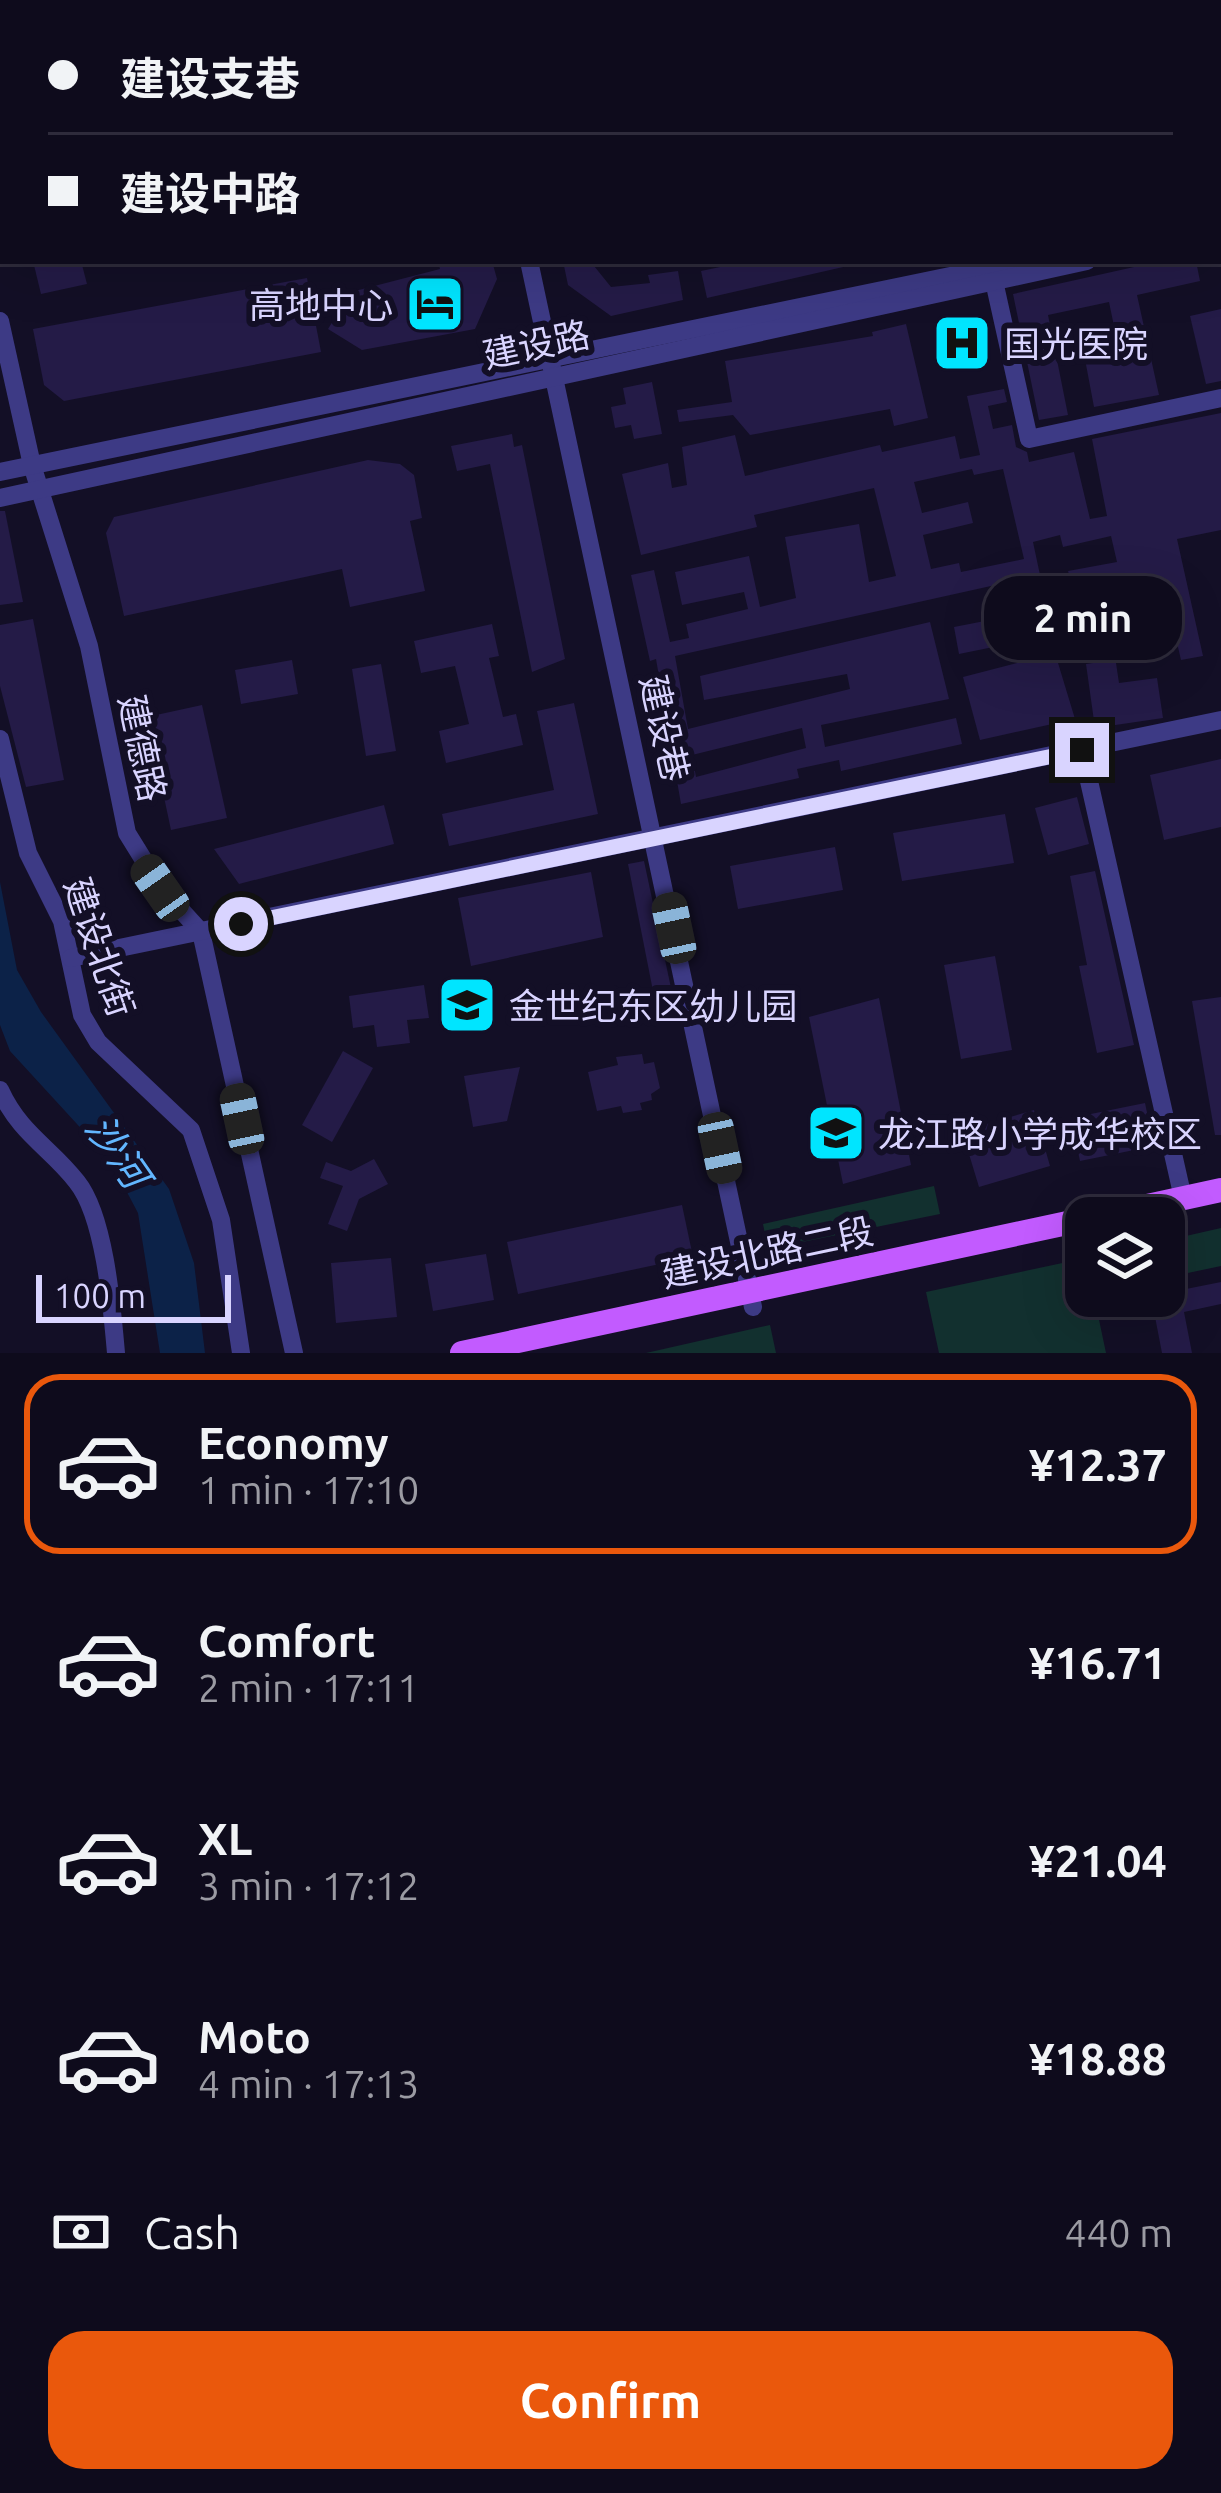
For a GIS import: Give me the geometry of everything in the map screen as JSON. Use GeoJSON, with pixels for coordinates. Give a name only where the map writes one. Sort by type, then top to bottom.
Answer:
{"type":"FeatureCollection","features":[{"type":"Feature","properties":{"kind":"main road","name":"建设北路二段"},"geometry":{"type":"LineString","coordinates":[[1185,1198],[1221,1190]]}},
{"type":"Feature","properties":{"kind":"main road"},"geometry":{"type":"LineString","coordinates":[[1185,1215],[1221,1207]]}},
{"type":"Feature","properties":{"kind":"main road","name":"建设北路二段"},"geometry":{"type":"LineString","coordinates":[[541,1353],[1065,1225]]}},
{"type":"Feature","properties":{"kind":"main road","name":"建设北路二段"},"geometry":{"type":"LineString","coordinates":[[462,1353],[1065,1240]]}},
{"type":"Feature","properties":{"kind":"street","name":"建设巷"},"geometry":{"type":"LineString","coordinates":[[531,264],[752,1300]]}},
{"type":"Feature","properties":{"kind":"street","name":"建设路"},"geometry":{"type":"LineString","coordinates":[[0,498],[550,366],[1009,264]]}},
{"type":"Feature","properties":{"kind":"street","name":"建设路"},"geometry":{"type":"LineString","coordinates":[[0,472],[1073,264]]}},
{"type":"Feature","properties":{"kind":"street"},"geometry":{"type":"LineString","coordinates":[[994,281],[1030,439],[1221,398]]}},
{"type":"Feature","properties":{"kind":"street","name":"建德路"},"geometry":{"type":"LineString","coordinates":[[0,321],[32,465],[89,646],[127,833],[160,888],[201,932]]}},
{"type":"Feature","properties":{"kind":"street"},"geometry":{"type":"LineString","coordinates":[[71,958],[656,841],[1221,720]]}},
{"type":"Feature","properties":{"kind":"street","name":"建设北街"},"geometry":{"type":"LineString","coordinates":[[0,739],[16,816],[62,921],[77,1000],[98,1042],[190,1130],[221,1220],[241,1353]]}},
{"type":"Feature","properties":{"kind":"street"},"geometry":{"type":"LineString","coordinates":[[1082,750],[1183,1197]]}},
{"type":"Feature","properties":{"kind":"street"},"geometry":{"type":"LineString","coordinates":[[201,932],[294,1353]]}},
{"type":"Feature","properties":{"kind":"street"},"geometry":{"type":"LineString","coordinates":[[0,1090],[36,1145],[77,1181],[94,1210],[116,1353]]}},
{"type":"Feature","properties":{"kind":"green space"},"geometry":{"type":"Polygon","coordinates":[[[934,1186],[940,1214],[768,1249],[763,1224],[934,1186]]]}},
{"type":"Feature","properties":{"kind":"green space"},"geometry":{"type":"Polygon","coordinates":[[[1221,1228],[1221,1266],[1185,1274],[1185,1236],[1221,1228]]]}},
{"type":"Feature","properties":{"kind":"green space"},"geometry":{"type":"Polygon","coordinates":[[[1065,1262],[1065,1317],[1098,1317],[1106,1353],[939,1353],[926,1292],[1065,1262]]]}},
{"type":"Feature","properties":{"kind":"green space"},"geometry":{"type":"Polygon","coordinates":[[[770,1325],[776,1353],[646,1353],[770,1325]]]}},
{"type":"Feature","properties":{"kind":"water","name":"沙河"},"geometry":{"type":"Polygon","coordinates":[[[0,882],[17,970],[41,1012],[169,1189],[194,1263],[205,1353],[160,1353],[138,1213],[110,1160],[10,1051],[0,1025],[0,882]]]}},
{"type":"Feature","properties":{"kind":"building"},"geometry":{"type":"Polygon","coordinates":[[[34,264],[82,264],[87,284],[41,294],[34,264]]]}},
{"type":"Feature","properties":{"kind":"building"},"geometry":{"type":"Polygon","coordinates":[[[439,264],[493,264],[497,279],[475,329],[362,350],[328,329],[351,292],[440,269],[439,264]]]}},
{"type":"Feature","properties":{"kind":"building"},"geometry":{"type":"Polygon","coordinates":[[[564,264],[592,264],[611,287],[650,283],[648,275],[678,271],[683,300],[611,316],[568,285],[564,264]]]}},
{"type":"Feature","properties":{"kind":"building"},"geometry":{"type":"Polygon","coordinates":[[[735,264],[852,264],[707,298],[701,271],[735,264]]]}},
{"type":"Feature","properties":{"kind":"building"},"geometry":{"type":"Polygon","coordinates":[[[1148,264],[1197,264],[1200,281],[1137,295],[1159,395],[1094,407],[1081,338],[1115,331],[1109,302],[1048,315],[1068,415],[1039,420],[1013,294],[1148,264]]]}},
{"type":"Feature","properties":{"kind":"building"},"geometry":{"type":"Polygon","coordinates":[[[307,278],[321,352],[64,401],[44,385],[33,329],[307,278]]]}},
{"type":"Feature","properties":{"kind":"building"},"geometry":{"type":"Polygon","coordinates":[[[1221,309],[1221,381],[1206,384],[1190,316],[1221,309]]]}},
{"type":"Feature","properties":{"kind":"building"},"geometry":{"type":"Polygon","coordinates":[[[906,324],[928,418],[894,426],[890,409],[750,435],[733,415],[679,422],[677,410],[732,402],[725,361],[873,336],[872,332],[906,324]]]}},
{"type":"Feature","properties":{"kind":"building"},"geometry":{"type":"Polygon","coordinates":[[[652,382],[662,434],[634,439],[631,425],[615,428],[611,407],[626,404],[623,388],[652,382]]]}},
{"type":"Feature","properties":{"kind":"building"},"geometry":{"type":"Polygon","coordinates":[[[1004,389],[1007,402],[988,406],[993,429],[1012,425],[1016,447],[1027,452],[1029,462],[1074,452],[1090,519],[1107,516],[1092,439],[1221,413],[1221,530],[1177,539],[1203,656],[1181,660],[1174,630],[1113,643],[1119,683],[1157,678],[1163,718],[1095,728],[1086,664],[1093,663],[1089,645],[1105,641],[1101,625],[1085,628],[1068,571],[1117,562],[1111,536],[1063,547],[1060,535],[1033,542],[1040,575],[675,656],[688,729],[850,689],[847,674],[704,700],[700,676],[930,622],[949,699],[821,725],[825,747],[956,718],[962,744],[841,771],[839,760],[797,769],[799,778],[681,804],[656,659],[650,661],[631,575],[654,570],[670,642],[689,638],[686,624],[748,609],[744,592],[682,605],[675,572],[749,556],[760,607],[796,598],[785,537],[859,524],[869,582],[896,576],[874,488],[754,515],[757,527],[641,555],[622,474],[668,463],[672,488],[687,485],[682,447],[735,435],[745,476],[880,445],[882,452],[955,436],[960,459],[980,455],[967,396],[1004,389]],[[972,469],[914,482],[922,513],[968,502],[973,523],[923,535],[931,569],[959,563],[961,572],[1024,559],[1003,469],[974,475],[972,469]],[[802,728],[692,755],[696,777],[806,748],[802,728]]]}},
{"type":"Feature","properties":{"kind":"building"},"geometry":{"type":"Polygon","coordinates":[[[512,434],[514,447],[522,445],[565,659],[532,672],[490,464],[457,471],[451,446],[512,434]]]}},
{"type":"Feature","properties":{"kind":"building"},"geometry":{"type":"Polygon","coordinates":[[[368,460],[400,464],[414,475],[422,518],[410,521],[425,591],[350,607],[342,569],[124,616],[106,533],[114,517],[368,460]]]}},
{"type":"Feature","properties":{"kind":"building"},"geometry":{"type":"Polygon","coordinates":[[[0,511],[5,511],[23,602],[0,605],[0,511]]]}},
{"type":"Feature","properties":{"kind":"building"},"geometry":{"type":"Polygon","coordinates":[[[1051,608],[1058,634],[959,654],[954,627],[1051,608]]]}},
{"type":"Feature","properties":{"kind":"building"},"geometry":{"type":"Polygon","coordinates":[[[33,619],[64,780],[26,787],[0,686],[0,625],[33,619]]]}},
{"type":"Feature","properties":{"kind":"building"},"geometry":{"type":"Polygon","coordinates":[[[492,624],[499,656],[489,658],[503,717],[516,714],[523,745],[446,763],[439,731],[469,724],[455,666],[421,673],[414,641],[492,624]]]}},
{"type":"Feature","properties":{"kind":"building"},"geometry":{"type":"Polygon","coordinates":[[[1055,653],[1075,719],[980,740],[963,677],[1055,653]]]}},
{"type":"Feature","properties":{"kind":"building"},"geometry":{"type":"Polygon","coordinates":[[[292,660],[298,694],[241,704],[235,670],[292,660]]]}},
{"type":"Feature","properties":{"kind":"building"},"geometry":{"type":"Polygon","coordinates":[[[381,664],[396,751],[366,756],[352,669],[381,664]]]}},
{"type":"Feature","properties":{"kind":"building"},"geometry":{"type":"Polygon","coordinates":[[[574,703],[598,814],[449,846],[442,814],[554,790],[537,711],[574,703]]]}},
{"type":"Feature","properties":{"kind":"building"},"geometry":{"type":"Polygon","coordinates":[[[202,705],[227,818],[171,830],[147,717],[202,705]]]}},
{"type":"Feature","properties":{"kind":"building"},"geometry":{"type":"Polygon","coordinates":[[[1221,759],[1221,827],[1164,840],[1150,775],[1221,759]]]}},
{"type":"Feature","properties":{"kind":"building"},"geometry":{"type":"Polygon","coordinates":[[[1077,797],[1089,844],[1048,855],[1035,808],[1077,797]]]}},
{"type":"Feature","properties":{"kind":"building"},"geometry":{"type":"Polygon","coordinates":[[[384,805],[394,844],[239,884],[214,849],[384,805]]]}},
{"type":"Feature","properties":{"kind":"building"},"geometry":{"type":"Polygon","coordinates":[[[1005,814],[1014,863],[902,881],[893,833],[1005,814]]]}},
{"type":"Feature","properties":{"kind":"building"},"geometry":{"type":"Polygon","coordinates":[[[835,847],[843,890],[738,909],[730,866],[835,847]]]}},
{"type":"Feature","properties":{"kind":"building"},"geometry":{"type":"Polygon","coordinates":[[[644,861],[671,988],[653,991],[628,864],[644,861]]]}},
{"type":"Feature","properties":{"kind":"building"},"geometry":{"type":"Polygon","coordinates":[[[1095,871],[1134,1045],[1097,1053],[1079,966],[1087,965],[1070,876],[1095,871]]]}},
{"type":"Feature","properties":{"kind":"building"},"geometry":{"type":"Polygon","coordinates":[[[591,872],[603,937],[471,966],[458,898],[591,872]]]}},
{"type":"Feature","properties":{"kind":"building"},"geometry":{"type":"Polygon","coordinates":[[[995,956],[1012,1050],[961,1059],[944,965],[995,956]]]}},
{"type":"Feature","properties":{"kind":"building"},"geometry":{"type":"Polygon","coordinates":[[[424,985],[429,1018],[407,1020],[410,1043],[377,1047],[374,1025],[353,1028],[349,996],[424,985]]]}},
{"type":"Feature","properties":{"kind":"building"},"geometry":{"type":"Polygon","coordinates":[[[1221,997],[1221,1135],[1215,1135],[1192,1001],[1221,997]]]}},
{"type":"Feature","properties":{"kind":"building"},"geometry":{"type":"Polygon","coordinates":[[[879,998],[911,1165],[843,1184],[809,1017],[879,998]]]}},
{"type":"Feature","properties":{"kind":"building"},"geometry":{"type":"Polygon","coordinates":[[[343,1051],[373,1068],[332,1142],[302,1125],[343,1051]]]}},
{"type":"Feature","properties":{"kind":"building"},"geometry":{"type":"Polygon","coordinates":[[[642,1054],[644,1064],[654,1062],[660,1088],[651,1094],[652,1100],[640,1103],[642,1110],[623,1113],[621,1106],[597,1111],[588,1072],[618,1065],[616,1057],[642,1054]]]}},
{"type":"Feature","properties":{"kind":"building"},"geometry":{"type":"Polygon","coordinates":[[[520,1067],[507,1121],[473,1127],[464,1076],[520,1067]]]}},
{"type":"Feature","properties":{"kind":"building"},"geometry":{"type":"Polygon","coordinates":[[[1145,1103],[1154,1146],[1080,1161],[1071,1118],[1145,1103]]]}},
{"type":"Feature","properties":{"kind":"building"},"geometry":{"type":"Polygon","coordinates":[[[1034,1110],[1050,1166],[979,1187],[962,1131],[1034,1110]]]}},
{"type":"Feature","properties":{"kind":"building"},"geometry":{"type":"Polygon","coordinates":[[[374,1159],[388,1184],[359,1199],[347,1231],[328,1224],[343,1186],[320,1178],[326,1162],[351,1171],[374,1159]]]}},
{"type":"Feature","properties":{"kind":"building"},"geometry":{"type":"Polygon","coordinates":[[[682,1205],[693,1257],[518,1294],[507,1242],[682,1205]]]}},
{"type":"Feature","properties":{"kind":"building"},"geometry":{"type":"Polygon","coordinates":[[[486,1254],[494,1300],[433,1311],[425,1264],[486,1254]]]}},
{"type":"Feature","properties":{"kind":"building"},"geometry":{"type":"Polygon","coordinates":[[[391,1258],[397,1317],[336,1323],[331,1263],[391,1258]]]}},
{"type":"Feature","properties":{"kind":"building"},"geometry":{"type":"Polygon","coordinates":[[[1221,1282],[1221,1304],[1185,1312],[1185,1289],[1221,1282]]]}},
{"type":"Feature","properties":{"kind":"building"},"geometry":{"type":"Polygon","coordinates":[[[1155,1317],[1185,1317],[1192,1353],[1162,1353],[1155,1317]]]}},
{"type":"Feature","properties":{"kind":"place","name":"高地中心"},"geometry":{"type":"Point","coordinates":[435,304]}},
{"type":"Feature","properties":{"kind":"place","name":"国光医院"},"geometry":{"type":"Point","coordinates":[962,343]}},
{"type":"Feature","properties":{"kind":"place","name":"金世纪东区幼儿园"},"geometry":{"type":"Point","coordinates":[467,1005]}},
{"type":"Feature","properties":{"kind":"place","name":"龙江路小学成华校区"},"geometry":{"type":"Point","coordinates":[836,1133]}},
{"type":"Feature","properties":{"kind":"route"},"geometry":{"type":"LineString","coordinates":[[241,924],[1082,750]]}}]}
